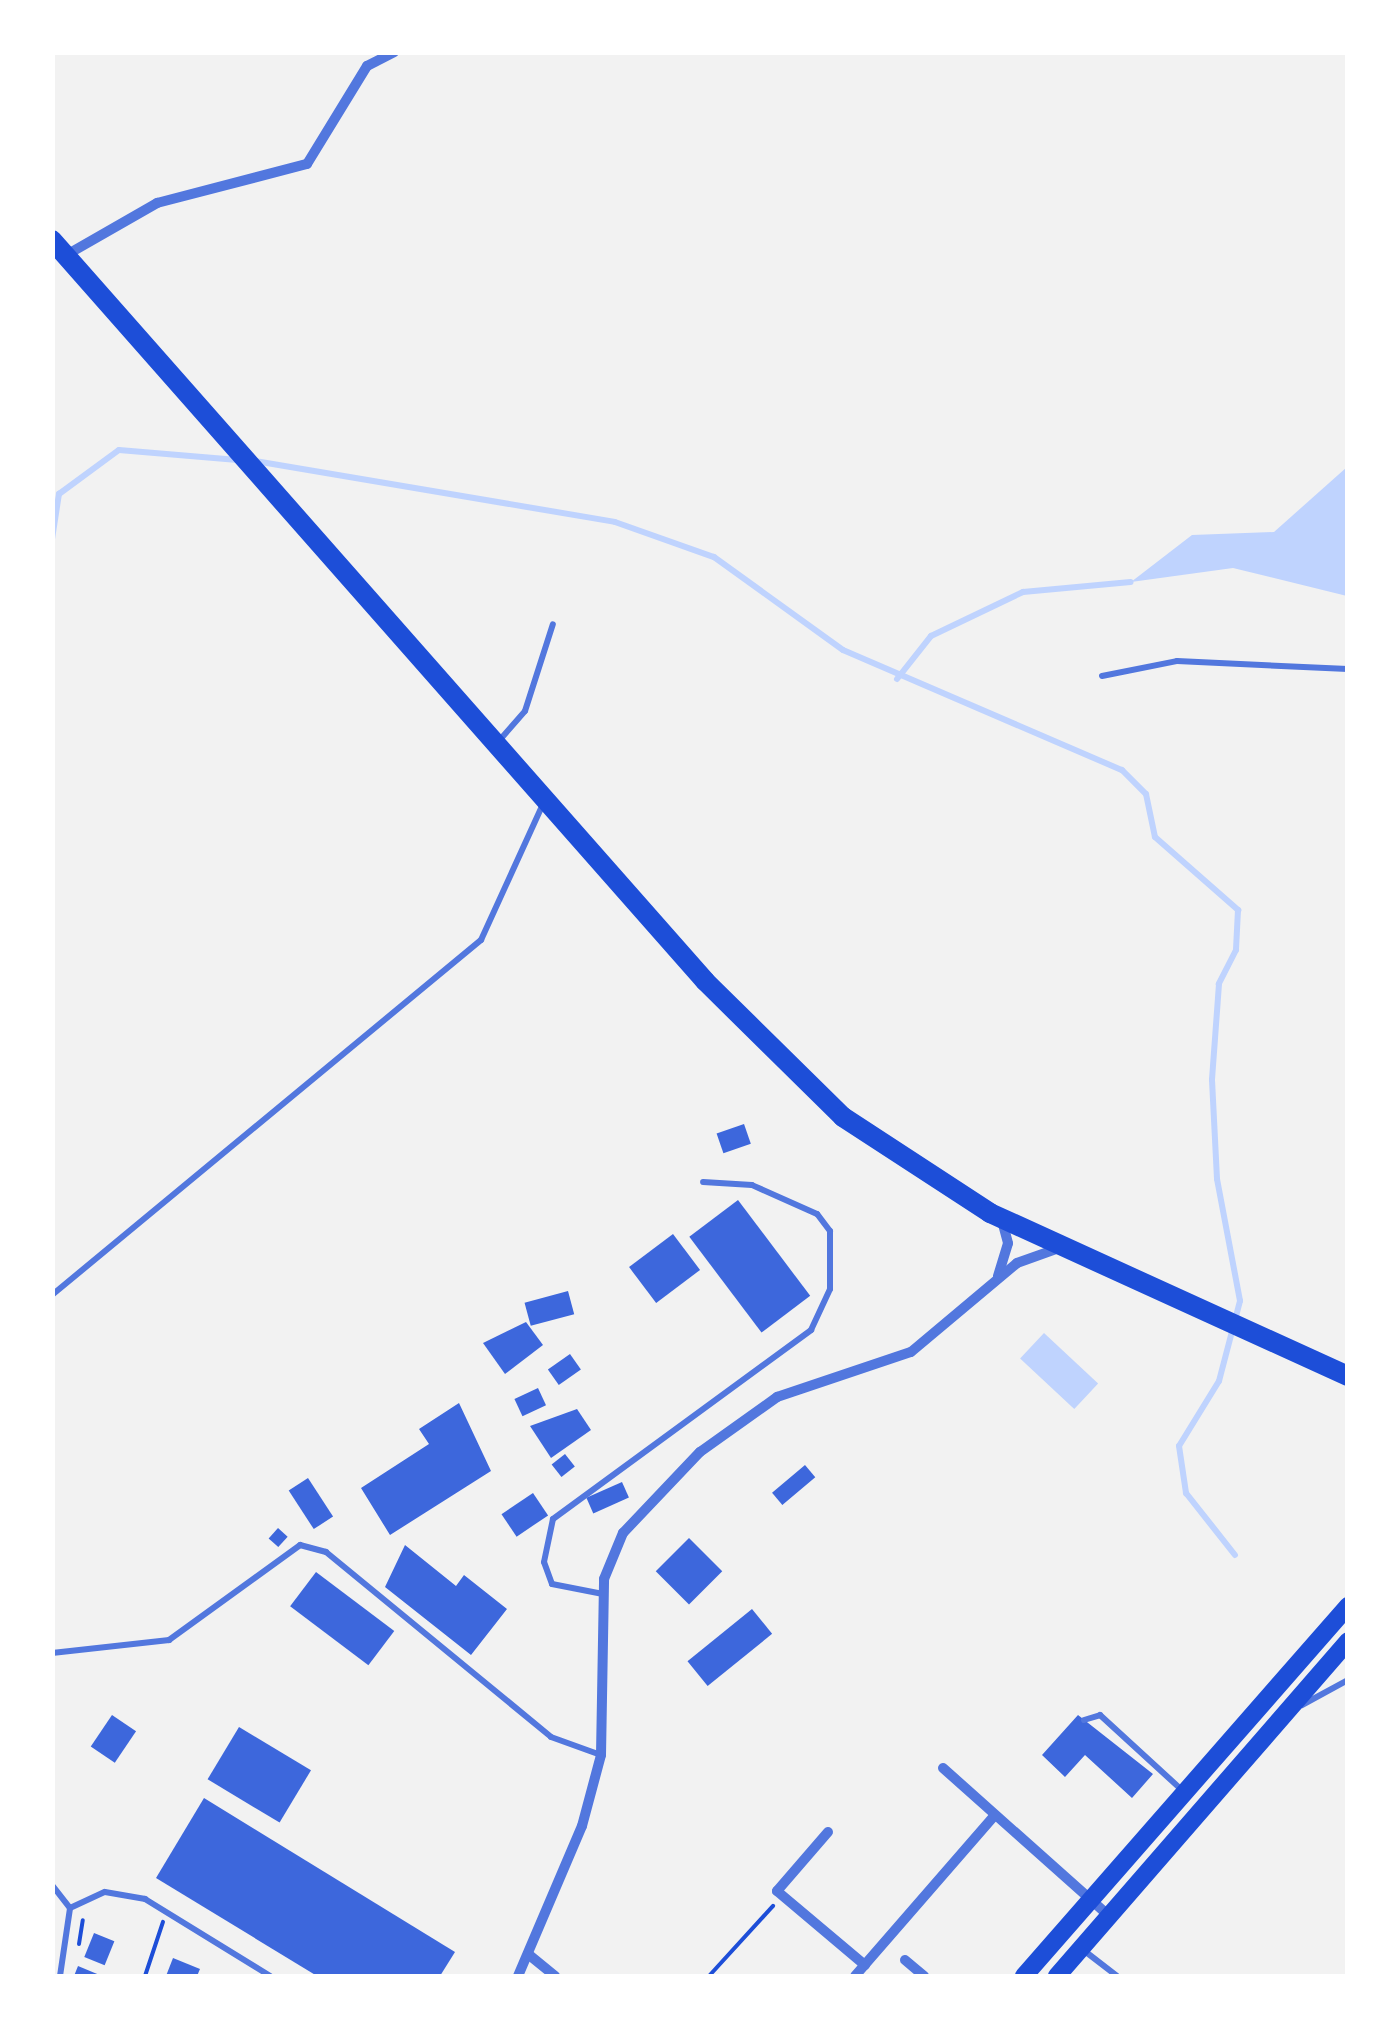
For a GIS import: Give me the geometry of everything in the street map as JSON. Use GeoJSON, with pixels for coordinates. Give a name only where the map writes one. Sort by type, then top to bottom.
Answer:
{"type":"FeatureCollection","features":[{"type":"Feature","properties":{"kind":"highway"},"geometry":{"type":"LineString","coordinates":[[60,247],[317,543],[809,1086],[877,1144],[1000,1218],[1348,1376]]}},
{"type":"Feature","properties":{"kind":"main road"},"geometry":{"type":"LineString","coordinates":[[1024,1976],[1348,1606]]}},
{"type":"Feature","properties":{"kind":"main road"},"geometry":{"type":"LineString","coordinates":[[1057,1976],[1348,1641]]}},
{"type":"Feature","properties":{"kind":"street"},"geometry":{"type":"LineString","coordinates":[[60,247],[158,203],[306,164],[367,66],[394,52]]}},
{"type":"Feature","properties":{"kind":"street"},"geometry":{"type":"LineString","coordinates":[[996,1281],[1008,1243],[1000,1218]]}},
{"type":"Feature","properties":{"kind":"street"},"geometry":{"type":"LineString","coordinates":[[518,1976],[582,1826],[600,1755],[604,1594],[623,1533],[700,1452],[805,1382],[911,1352],[996,1281],[1063,1247]]}},
{"type":"Feature","properties":{"kind":"street"},"geometry":{"type":"LineString","coordinates":[[943,1768],[1108,1915]]}},
{"type":"Feature","properties":{"kind":"street"},"geometry":{"type":"LineString","coordinates":[[855,1976],[996,1815]]}},
{"type":"Feature","properties":{"kind":"street"},"geometry":{"type":"LineString","coordinates":[[828,1832],[780,1893],[865,1964]]}},
{"type":"Feature","properties":{"kind":"street"},"geometry":{"type":"LineString","coordinates":[[528,1954],[555,1976]]}},
{"type":"Feature","properties":{"kind":"street"},"geometry":{"type":"LineString","coordinates":[[905,1960],[924,1976]]}},
{"type":"Feature","properties":{"kind":"lane"},"geometry":{"type":"LineString","coordinates":[[498,743],[525,712],[552,624]]}},
{"type":"Feature","properties":{"kind":"lane"},"geometry":{"type":"LineString","coordinates":[[1102,676],[1176,661],[1348,669]]}},
{"type":"Feature","properties":{"kind":"lane"},"geometry":{"type":"LineString","coordinates":[[52,1295],[480,940],[545,798]]}},
{"type":"Feature","properties":{"kind":"lane"},"geometry":{"type":"LineString","coordinates":[[604,1594],[552,1584],[544,1562],[553,1519],[812,1330],[830,1290],[834,1252],[817,1214],[752,1185],[703,1182]]}},
{"type":"Feature","properties":{"kind":"lane"},"geometry":{"type":"LineString","coordinates":[[52,1653],[169,1640],[300,1545],[326,1552],[551,1737],[600,1755]]}},
{"type":"Feature","properties":{"kind":"lane"},"geometry":{"type":"LineString","coordinates":[[1284,1714],[1348,1680]]}},
{"type":"Feature","properties":{"kind":"lane"},"geometry":{"type":"LineString","coordinates":[[1084,1720],[1100,1715],[1184,1792]]}},
{"type":"Feature","properties":{"kind":"lane"},"geometry":{"type":"LineString","coordinates":[[52,1885],[70,1908],[60,1976]]}},
{"type":"Feature","properties":{"kind":"lane"},"geometry":{"type":"LineString","coordinates":[[70,1908],[106,1892],[145,1899],[270,1976]]}},
{"type":"Feature","properties":{"kind":"lane"},"geometry":{"type":"LineString","coordinates":[[1082,1948],[1116,1976]]}},
{"type":"Feature","properties":{"kind":"path"},"geometry":{"type":"LineString","coordinates":[[710,1976],[780,1893]]}},
{"type":"Feature","properties":{"kind":"path"},"geometry":{"type":"LineString","coordinates":[[145,1976],[172,1910]]}},
{"type":"Feature","properties":{"kind":"water"},"geometry":{"type":"Polygon","coordinates":[[[1347,467],[1347,596],[1233,568],[1131,582],[1192,535],[1274,532],[1347,467]]]}},
{"type":"Feature","properties":{"kind":"water"},"geometry":{"type":"Polygon","coordinates":[[[1044,1333],[1098,1383],[1074,1409],[1020,1359],[1044,1333]]]}},
{"type":"Feature","properties":{"kind":"building"},"geometry":{"type":"Polygon","coordinates":[[[744,1124],[751,1144],[723,1153],[717,1133],[744,1124]]]}},
{"type":"Feature","properties":{"kind":"building"},"geometry":{"type":"Polygon","coordinates":[[[738,1200],[810,1296],[762,1333],[689,1237],[738,1200]]]}},
{"type":"Feature","properties":{"kind":"building"},"geometry":{"type":"Polygon","coordinates":[[[673,1234],[700,1270],[656,1303],[629,1267],[673,1234]]]}},
{"type":"Feature","properties":{"kind":"building"},"geometry":{"type":"Polygon","coordinates":[[[568,1291],[574,1314],[531,1326],[525,1303],[568,1291]]]}},
{"type":"Feature","properties":{"kind":"building"},"geometry":{"type":"Polygon","coordinates":[[[526,1322],[543,1345],[505,1374],[483,1343],[526,1322]]]}},
{"type":"Feature","properties":{"kind":"building"},"geometry":{"type":"Polygon","coordinates":[[[570,1354],[581,1370],[559,1385],[548,1369],[570,1354]]]}},
{"type":"Feature","properties":{"kind":"building"},"geometry":{"type":"Polygon","coordinates":[[[538,1388],[546,1405],[522,1416],[514,1399],[538,1388]]]}},
{"type":"Feature","properties":{"kind":"building"},"geometry":{"type":"Polygon","coordinates":[[[459,1403],[491,1471],[390,1535],[361,1488],[429,1444],[419,1429],[459,1403]]]}},
{"type":"Feature","properties":{"kind":"building"},"geometry":{"type":"Polygon","coordinates":[[[577,1409],[591,1430],[551,1458],[530,1426],[577,1409]]]}},
{"type":"Feature","properties":{"kind":"building"},"geometry":{"type":"Polygon","coordinates":[[[565,1454],[575,1467],[561,1477],[552,1464],[565,1454]]]}},
{"type":"Feature","properties":{"kind":"building"},"geometry":{"type":"Polygon","coordinates":[[[805,1465],[815,1477],[782,1505],[772,1493],[805,1465]]]}},
{"type":"Feature","properties":{"kind":"building"},"geometry":{"type":"Polygon","coordinates":[[[308,1478],[333,1517],[314,1529],[289,1491],[308,1478]]]}},
{"type":"Feature","properties":{"kind":"building"},"geometry":{"type":"Polygon","coordinates":[[[622,1482],[629,1498],[593,1513],[586,1498],[622,1482]]]}},
{"type":"Feature","properties":{"kind":"building"},"geometry":{"type":"Polygon","coordinates":[[[533,1493],[548,1515],[517,1537],[501,1514],[533,1493]]]}},
{"type":"Feature","properties":{"kind":"building"},"geometry":{"type":"Polygon","coordinates":[[[278,1528],[288,1537],[278,1547],[269,1538],[278,1528]]]}},
{"type":"Feature","properties":{"kind":"building"},"geometry":{"type":"Polygon","coordinates":[[[689,1538],[722,1571],[689,1604],[656,1571],[689,1538]]]}},
{"type":"Feature","properties":{"kind":"building"},"geometry":{"type":"Polygon","coordinates":[[[405,1545],[456,1586],[464,1575],[507,1609],[471,1655],[385,1587],[405,1545]]]}},
{"type":"Feature","properties":{"kind":"building"},"geometry":{"type":"Polygon","coordinates":[[[316,1572],[394,1631],[368,1665],[290,1606],[316,1572]]]}},
{"type":"Feature","properties":{"kind":"building"},"geometry":{"type":"Polygon","coordinates":[[[752,1609],[772,1634],[708,1686],[687,1661],[752,1609]]]}},
{"type":"Feature","properties":{"kind":"building"},"geometry":{"type":"Polygon","coordinates":[[[112,1715],[136,1731],[115,1763],[91,1747],[112,1715]]]}},
{"type":"Feature","properties":{"kind":"building"},"geometry":{"type":"Polygon","coordinates":[[[1078,1715],[1153,1774],[1132,1798],[1085,1755],[1065,1777],[1042,1755],[1078,1715]]]}},
{"type":"Feature","properties":{"kind":"building"},"geometry":{"type":"Polygon","coordinates":[[[239,1727],[311,1770],[280,1823],[208,1779],[239,1727]]]}},
{"type":"Feature","properties":{"kind":"building"},"geometry":{"type":"Polygon","coordinates":[[[204,1798],[455,1952],[440,1976],[317,1976],[156,1878],[204,1798]]]}},
{"type":"Feature","properties":{"kind":"building"},"geometry":{"type":"Polygon","coordinates":[[[94,1933],[114,1941],[105,1965],[84,1957],[94,1933]]]}},
{"type":"Feature","properties":{"kind":"building"},"geometry":{"type":"Polygon","coordinates":[[[173,1958],[200,1969],[197,1976],[166,1976],[173,1958]]]}},
{"type":"Feature","properties":{"kind":"building"},"geometry":{"type":"Polygon","coordinates":[[[78,1966],[102,1976],[74,1976],[78,1966]]]}},
{"type":"Feature","properties":{"kind":"waterway"},"geometry":{"type":"LineString","coordinates":[[52,539],[59,494],[119,450],[238,460]]}},
{"type":"Feature","properties":{"kind":"waterway"},"geometry":{"type":"LineString","coordinates":[[255,461],[615,522],[714,557],[843,650],[1122,770],[1146,794],[1155,837],[1238,910],[1236,950],[1219,984],[1212,1080],[1217,1179],[1240,1301],[1219,1381],[1179,1446],[1186,1493],[1235,1555]]}},
{"type":"Feature","properties":{"kind":"waterway"},"geometry":{"type":"LineString","coordinates":[[897,679],[931,636],[1023,592],[1131,582]]}}]}
